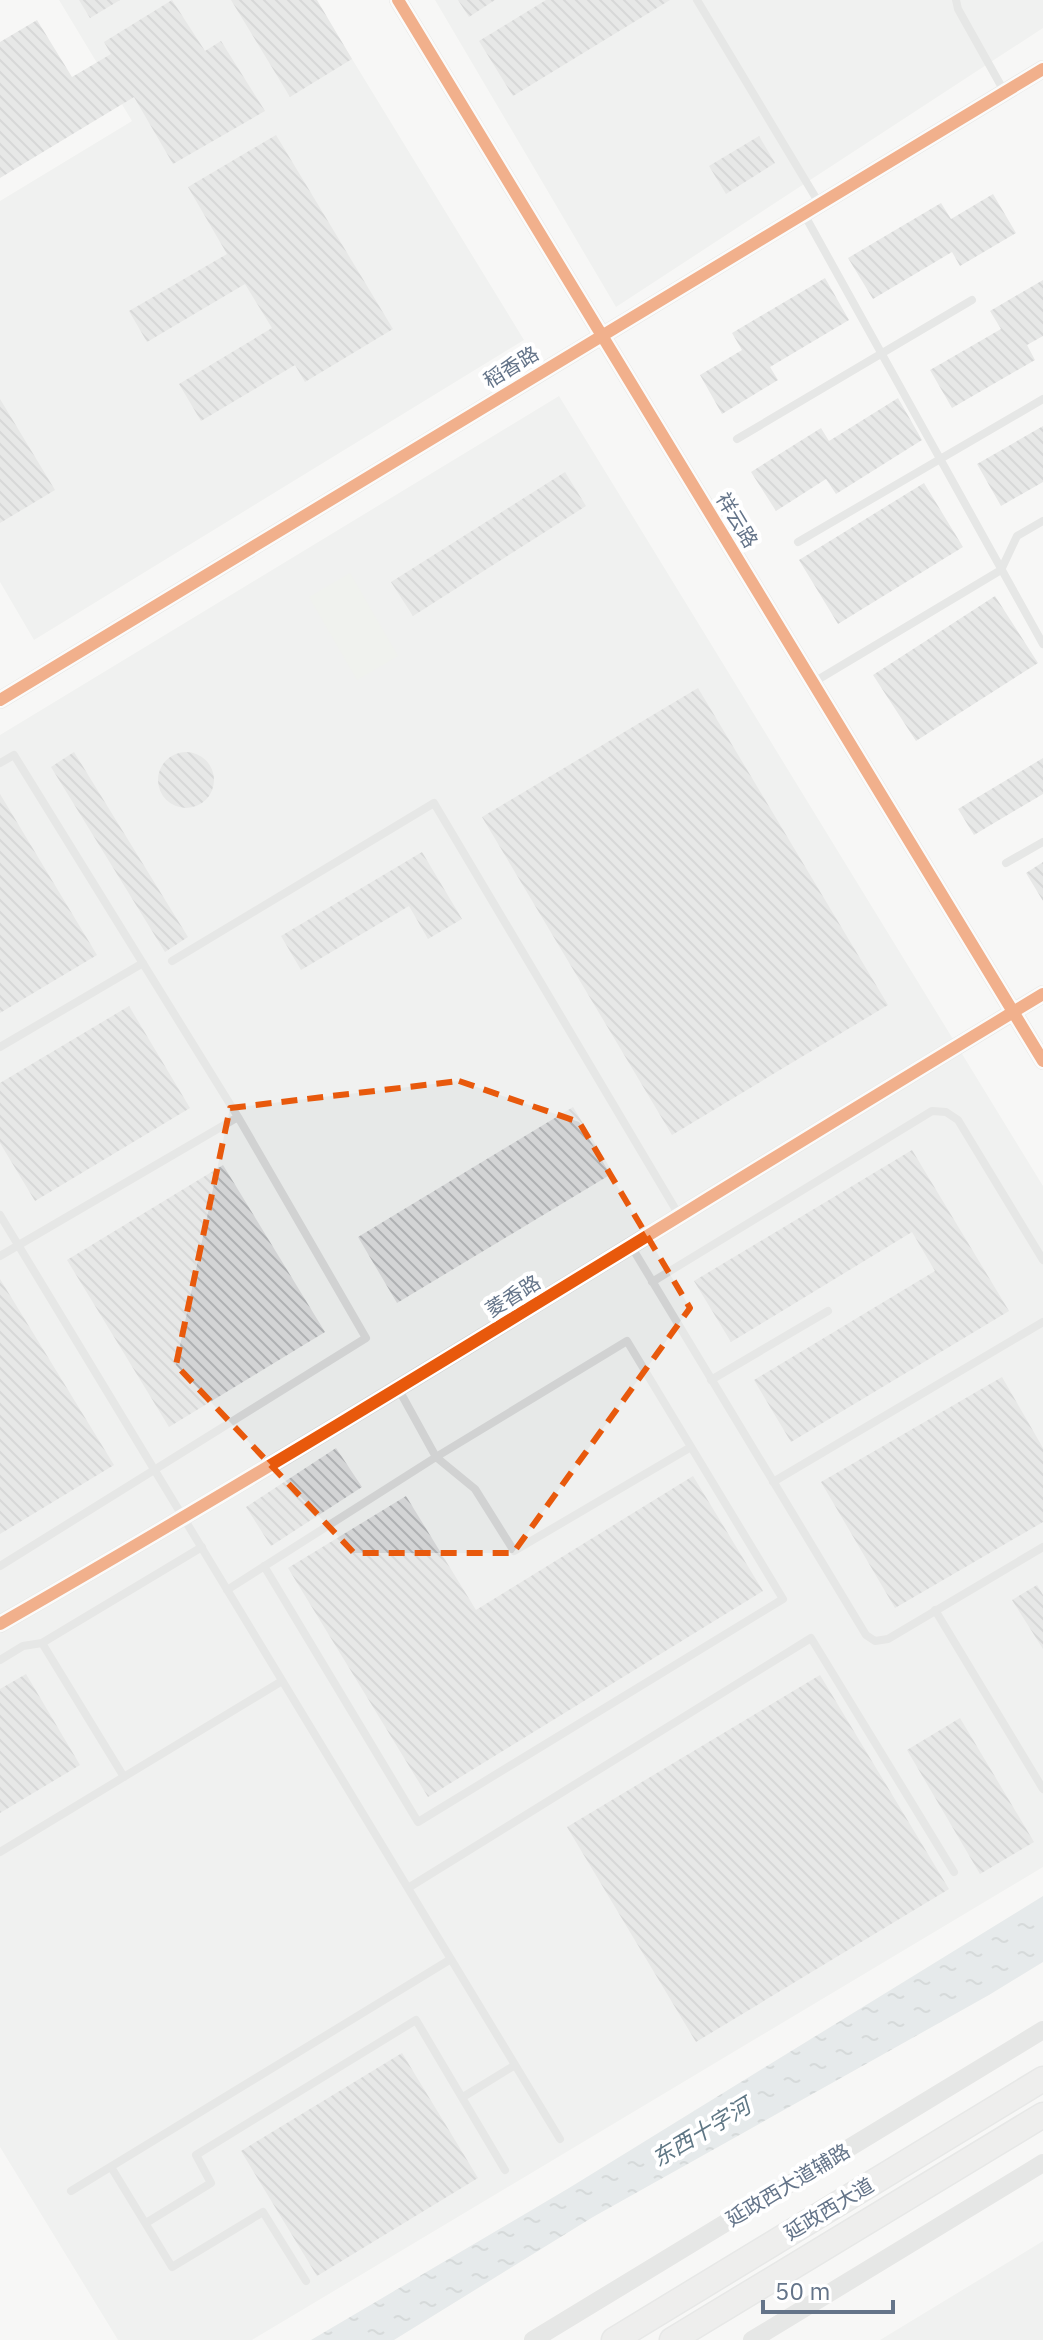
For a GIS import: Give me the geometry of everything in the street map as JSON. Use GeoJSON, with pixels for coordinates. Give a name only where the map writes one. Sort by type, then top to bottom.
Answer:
{"type":"FeatureCollection","features":[{"type":"Feature","properties":{"kind":"main road","name":"延政西大道"},"geometry":{"type":"LineString","coordinates":[[614,2340],[1043,2079]]}},
{"type":"Feature","properties":{"kind":"main road","name":"延政西大道"},"geometry":{"type":"LineString","coordinates":[[672,2340],[1043,2115]]}},
{"type":"Feature","properties":{"kind":"street","name":"祥云路"},"geometry":{"type":"LineString","coordinates":[[398,0],[1043,1061]]}},
{"type":"Feature","properties":{"kind":"street","name":"稻香路"},"geometry":{"type":"LineString","coordinates":[[0,700],[1043,69]]}},
{"type":"Feature","properties":{"kind":"street","name":"菱香路"},"geometry":{"type":"LineString","coordinates":[[0,1624],[184,1519],[399,1390],[679,1215],[1043,994]]}},
{"type":"Feature","properties":{"kind":"street","name":"延政西大道辅路"},"geometry":{"type":"LineString","coordinates":[[533,2340],[1043,2030]]}},
{"type":"Feature","properties":{"kind":"street"},"geometry":{"type":"LineString","coordinates":[[752,2340],[1043,2163]]}},
{"type":"Feature","properties":{"kind":"lane"},"geometry":{"type":"LineString","coordinates":[[697,0],[820,203]]}},
{"type":"Feature","properties":{"kind":"lane"},"geometry":{"type":"LineString","coordinates":[[956,0],[958,9],[1005,92]]}},
{"type":"Feature","properties":{"kind":"lane"},"geometry":{"type":"LineString","coordinates":[[803,213],[1043,644]]}},
{"type":"Feature","properties":{"kind":"lane"},"geometry":{"type":"LineString","coordinates":[[737,439],[972,300]]}},
{"type":"Feature","properties":{"kind":"lane"},"geometry":{"type":"LineString","coordinates":[[798,542],[1043,399]]}},
{"type":"Feature","properties":{"kind":"lane"},"geometry":{"type":"LineString","coordinates":[[813,683],[1001,570],[1017,536],[1043,521]]}},
{"type":"Feature","properties":{"kind":"lane"},"geometry":{"type":"LineString","coordinates":[[0,763],[14,755],[238,1117],[366,1338],[0,1566]]}},
{"type":"Feature","properties":{"kind":"lane"},"geometry":{"type":"LineString","coordinates":[[172,961],[434,803],[679,1215]]}},
{"type":"Feature","properties":{"kind":"lane"},"geometry":{"type":"LineString","coordinates":[[1006,863],[1043,842]]}},
{"type":"Feature","properties":{"kind":"lane"},"geometry":{"type":"LineString","coordinates":[[0,1047],[143,963]]}},
{"type":"Feature","properties":{"kind":"lane"},"geometry":{"type":"LineString","coordinates":[[652,1282],[932,1111],[946,1112],[958,1120],[1043,1260]]}},
{"type":"Feature","properties":{"kind":"lane"},"geometry":{"type":"LineString","coordinates":[[0,1256],[238,1117]]}},
{"type":"Feature","properties":{"kind":"lane"},"geometry":{"type":"LineString","coordinates":[[0,1215],[560,2139]]}},
{"type":"Feature","properties":{"kind":"lane"},"geometry":{"type":"LineString","coordinates":[[631,1246],[866,1635],[875,1641],[888,1639],[1043,1547]]}},
{"type":"Feature","properties":{"kind":"lane"},"geometry":{"type":"LineString","coordinates":[[711,1380],[828,1311]]}},
{"type":"Feature","properties":{"kind":"lane"},"geometry":{"type":"LineString","coordinates":[[773,1482],[1043,1322]]}},
{"type":"Feature","properties":{"kind":"lane"},"geometry":{"type":"LineString","coordinates":[[227,1590],[264,1566],[436,1457],[627,1341],[783,1599],[418,1822],[264,1566]]}},
{"type":"Feature","properties":{"kind":"lane"},"geometry":{"type":"LineString","coordinates":[[399,1390],[436,1457],[475,1489],[514,1551],[691,1447]]}},
{"type":"Feature","properties":{"kind":"lane"},"geometry":{"type":"LineString","coordinates":[[0,1660],[23,1646],[42,1643],[202,1547]]}},
{"type":"Feature","properties":{"kind":"lane"},"geometry":{"type":"LineString","coordinates":[[935,1610],[1043,1789]]}},
{"type":"Feature","properties":{"kind":"lane"},"geometry":{"type":"LineString","coordinates":[[408,1888],[811,1638],[954,1872]]}},
{"type":"Feature","properties":{"kind":"lane"},"geometry":{"type":"LineString","coordinates":[[42,1643],[124,1777]]}},
{"type":"Feature","properties":{"kind":"lane"},"geometry":{"type":"LineString","coordinates":[[0,1852],[282,1681]]}},
{"type":"Feature","properties":{"kind":"lane"},"geometry":{"type":"LineString","coordinates":[[71,2191],[451,1959]]}},
{"type":"Feature","properties":{"kind":"lane"},"geometry":{"type":"LineString","coordinates":[[146,2223],[211,2183],[196,2155],[416,2020],[505,2170]]}},
{"type":"Feature","properties":{"kind":"lane"},"geometry":{"type":"LineString","coordinates":[[463,2097],[515,2065]]}},
{"type":"Feature","properties":{"kind":"lane"},"geometry":{"type":"LineString","coordinates":[[111,2167],[172,2267],[263,2212],[306,2281]]}},
{"type":"Feature","properties":{"kind":"highlighted area"},"geometry":{"type":"Polygon","coordinates":[[[459,1081],[579,1122],[690,1308],[513,1553],[354,1553],[176,1365],[230,1108],[459,1081]]]}},
{"type":"Feature","properties":{"kind":"shaded area"},"geometry":{"type":"Polygon","coordinates":[[[59,0],[316,0],[524,340],[34,640],[0,582],[0,201],[132,121],[59,0]]]}},
{"type":"Feature","properties":{"kind":"shaded area"},"geometry":{"type":"Polygon","coordinates":[[[435,0],[1043,0],[1043,28],[616,307],[435,0]]]}},
{"type":"Feature","properties":{"kind":"shaded area"},"geometry":{"type":"Polygon","coordinates":[[[559,396],[1043,1186],[1043,1867],[252,2340],[118,2340],[0,2147],[0,735],[559,396]]]}},
{"type":"Feature","properties":{"kind":"shaded area"},"geometry":{"type":"Polygon","coordinates":[[[350,573],[398,656],[357,680],[309,597],[350,573]]]}},
{"type":"Feature","properties":{"kind":"shaded area"},"geometry":{"type":"Polygon","coordinates":[[[1043,2241],[1043,2340],[880,2340],[1043,2241]]]}},
{"type":"Feature","properties":{"kind":"water","name":"东西十字河"},"geometry":{"type":"Polygon","coordinates":[[[1043,1896],[1043,1962],[989,1995],[593,2217],[394,2340],[311,2340],[569,2188],[1043,1896]]]}},
{"type":"Feature","properties":{"kind":"building"},"geometry":{"type":"Polygon","coordinates":[[[79,0],[120,0],[90,18],[79,0]]]}},
{"type":"Feature","properties":{"kind":"building"},"geometry":{"type":"Polygon","coordinates":[[[172,0],[205,51],[221,41],[265,111],[173,164],[134,97],[0,178],[0,42],[37,20],[72,77],[111,54],[104,42],[172,0]]]}},
{"type":"Feature","properties":{"kind":"building"},"geometry":{"type":"Polygon","coordinates":[[[231,0],[317,0],[352,59],[290,97],[231,0]]]}},
{"type":"Feature","properties":{"kind":"building"},"geometry":{"type":"Polygon","coordinates":[[[458,0],[495,0],[469,17],[458,0]]]}},
{"type":"Feature","properties":{"kind":"building"},"geometry":{"type":"Polygon","coordinates":[[[546,0],[670,0],[513,96],[479,41],[546,0]]]}},
{"type":"Feature","properties":{"kind":"building"},"geometry":{"type":"Polygon","coordinates":[[[276,135],[393,329],[305,382],[295,365],[201,421],[179,384],[272,328],[245,284],[147,342],[129,311],[227,254],[188,187],[276,135]]]}},
{"type":"Feature","properties":{"kind":"building"},"geometry":{"type":"Polygon","coordinates":[[[759,136],[775,163],[726,194],[709,166],[759,136]]]}},
{"type":"Feature","properties":{"kind":"building"},"geometry":{"type":"Polygon","coordinates":[[[993,194],[1016,233],[960,266],[952,252],[873,299],[848,258],[941,203],[951,219],[993,194]]]}},
{"type":"Feature","properties":{"kind":"building"},"geometry":{"type":"Polygon","coordinates":[[[825,278],[849,320],[770,367],[778,380],[722,414],[700,375],[742,350],[732,333],[825,278]]]}},
{"type":"Feature","properties":{"kind":"building"},"geometry":{"type":"Polygon","coordinates":[[[1043,280],[1043,336],[1027,345],[1035,360],[952,408],[930,370],[1001,329],[990,311],[1043,280]]]}},
{"type":"Feature","properties":{"kind":"building"},"geometry":{"type":"Polygon","coordinates":[[[898,398],[922,440],[836,494],[826,479],[776,511],[751,472],[821,428],[829,441],[898,398]]]}},
{"type":"Feature","properties":{"kind":"building"},"geometry":{"type":"Polygon","coordinates":[[[0,399],[55,490],[0,523],[0,399]]]}},
{"type":"Feature","properties":{"kind":"building"},"geometry":{"type":"Polygon","coordinates":[[[1043,426],[1043,482],[1001,506],[977,464],[1043,426]]]}},
{"type":"Feature","properties":{"kind":"building"},"geometry":{"type":"Polygon","coordinates":[[[565,472],[586,506],[413,616],[391,582],[565,472]]]}},
{"type":"Feature","properties":{"kind":"building"},"geometry":{"type":"Polygon","coordinates":[[[924,483],[963,547],[838,624],[799,560],[924,483]]]}},
{"type":"Feature","properties":{"kind":"building"},"geometry":{"type":"Polygon","coordinates":[[[995,596],[1038,663],[916,741],[873,675],[995,596]]]}},
{"type":"Feature","properties":{"kind":"building"},"geometry":{"type":"Polygon","coordinates":[[[698,688],[888,1005],[672,1135],[482,817],[698,688]]]}},
{"type":"Feature","properties":{"kind":"building"},"geometry":{"type":"Polygon","coordinates":[[[74,752],[188,937],[165,952],[51,767],[74,752]]]}},
{"type":"Feature","properties":{"kind":"building"},"geometry":{"type":"Polygon","coordinates":[[[186,752],[206,760],[214,780],[206,800],[186,808],[166,800],[158,780],[166,760],[186,752]]]}},
{"type":"Feature","properties":{"kind":"building"},"geometry":{"type":"Polygon","coordinates":[[[1043,758],[1043,794],[974,835],[958,809],[1043,758]]]}},
{"type":"Feature","properties":{"kind":"building"},"geometry":{"type":"Polygon","coordinates":[[[0,794],[97,955],[0,1013],[0,794]]]}},
{"type":"Feature","properties":{"kind":"building"},"geometry":{"type":"Polygon","coordinates":[[[422,852],[462,919],[428,939],[409,906],[301,970],[281,936],[422,852]]]}},
{"type":"Feature","properties":{"kind":"building"},"geometry":{"type":"Polygon","coordinates":[[[1043,862],[1043,901],[1026,873],[1043,862]]]}},
{"type":"Feature","properties":{"kind":"building"},"geometry":{"type":"Polygon","coordinates":[[[129,1006],[190,1108],[35,1201],[0,1143],[0,1083],[129,1006]]]}},
{"type":"Feature","properties":{"kind":"building"},"geometry":{"type":"Polygon","coordinates":[[[573,1107],[613,1173],[397,1303],[358,1237],[573,1107]]]}},
{"type":"Feature","properties":{"kind":"building"},"geometry":{"type":"Polygon","coordinates":[[[912,1150],[1009,1311],[791,1442],[754,1380],[935,1271],[912,1232],[731,1342],[694,1281],[912,1150]]]}},
{"type":"Feature","properties":{"kind":"building"},"geometry":{"type":"Polygon","coordinates":[[[223,1165],[325,1332],[169,1427],[67,1260],[223,1165]]]}},
{"type":"Feature","properties":{"kind":"building"},"geometry":{"type":"Polygon","coordinates":[[[0,1279],[114,1465],[0,1534],[0,1279]]]}},
{"type":"Feature","properties":{"kind":"building"},"geometry":{"type":"Polygon","coordinates":[[[1002,1377],[1043,1448],[1043,1522],[895,1608],[821,1482],[1002,1377]]]}},
{"type":"Feature","properties":{"kind":"building"},"geometry":{"type":"Polygon","coordinates":[[[336,1448],[362,1487],[271,1546],[246,1507],[336,1448]]]}},
{"type":"Feature","properties":{"kind":"building"},"geometry":{"type":"Polygon","coordinates":[[[693,1476],[763,1591],[428,1797],[288,1568],[406,1496],[476,1610],[693,1476]]]}},
{"type":"Feature","properties":{"kind":"building"},"geometry":{"type":"Polygon","coordinates":[[[1037,1585],[1043,1595],[1043,1649],[1012,1600],[1037,1585]]]}},
{"type":"Feature","properties":{"kind":"building"},"geometry":{"type":"Polygon","coordinates":[[[26,1674],[80,1765],[0,1813],[0,1689],[26,1674]]]}},
{"type":"Feature","properties":{"kind":"building"},"geometry":{"type":"Polygon","coordinates":[[[820,1675],[949,1889],[696,2042],[567,1827],[820,1675]]]}},
{"type":"Feature","properties":{"kind":"building"},"geometry":{"type":"Polygon","coordinates":[[[960,1718],[1034,1842],[980,1874],[907,1750],[960,1718]]]}},
{"type":"Feature","properties":{"kind":"building"},"geometry":{"type":"Polygon","coordinates":[[[402,2053],[478,2178],[317,2276],[241,2151],[402,2053]]]}},
{"type":"Feature","properties":{"kind":"cycle path"},"geometry":{"type":"LineString","coordinates":[[398,0],[1043,1061]]}},
{"type":"Feature","properties":{"kind":"cycle path"},"geometry":{"type":"LineString","coordinates":[[0,700],[1043,69]]}},
{"type":"Feature","properties":{"kind":"cycle path"},"geometry":{"type":"LineString","coordinates":[[0,1624],[393,1391],[1043,994]]}}]}
